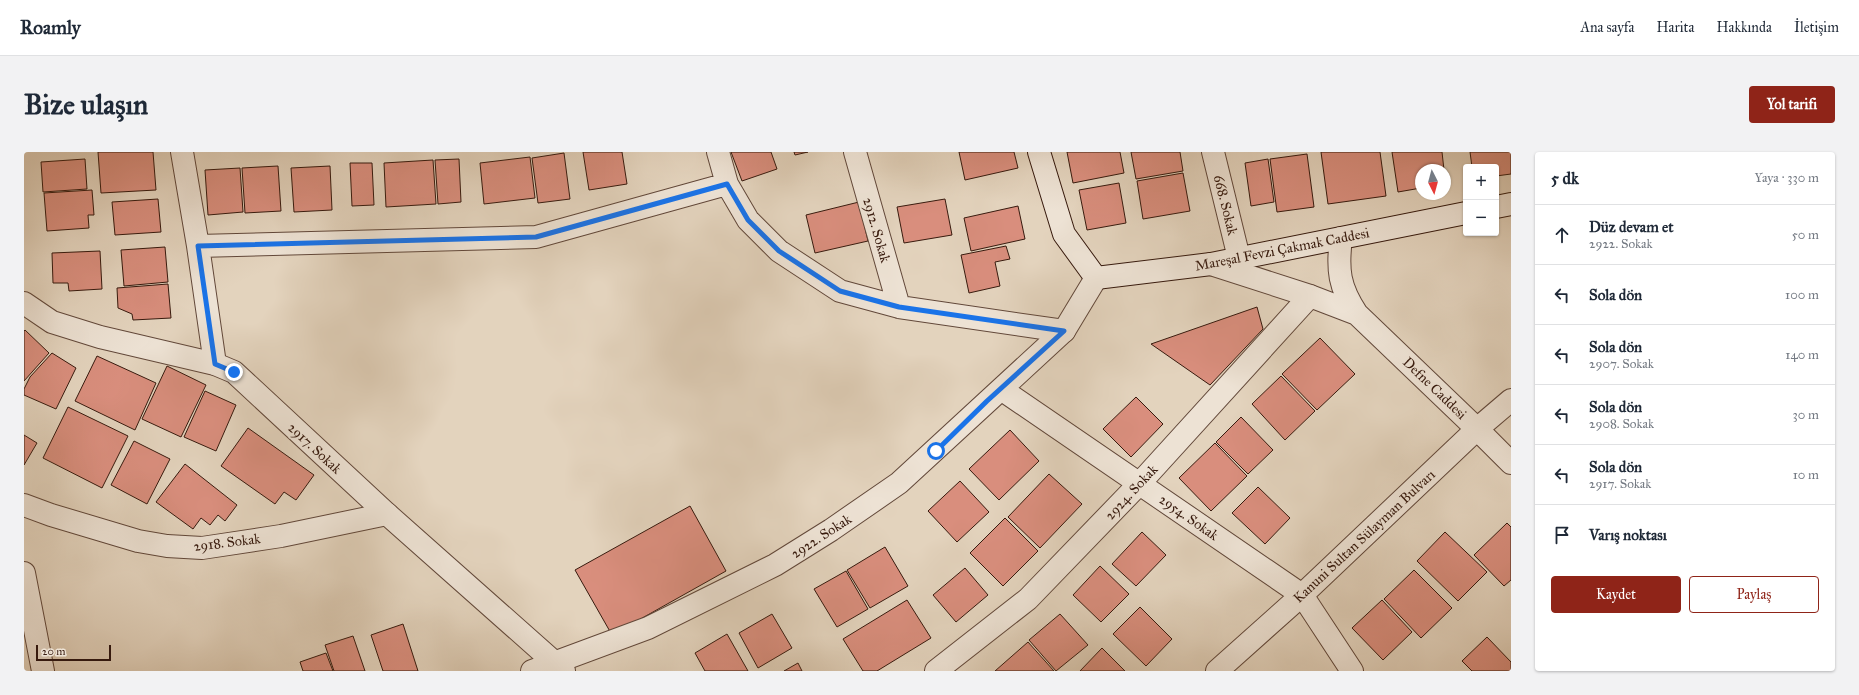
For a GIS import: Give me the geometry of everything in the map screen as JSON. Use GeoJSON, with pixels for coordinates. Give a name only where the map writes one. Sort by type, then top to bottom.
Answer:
{"type":"FeatureCollection","features":[{"type":"Feature","properties":{"kind":"street"},"geometry":{"type":"LineString","coordinates":[[182,152],[198,246],[215,364]]}},
{"type":"Feature","properties":{"kind":"street"},"geometry":{"type":"LineString","coordinates":[[718,152],[727,184],[748,220],[779,251],[840,291],[899,307],[1064,331],[1096,278],[1064,234],[1039,152]]}},
{"type":"Feature","properties":{"kind":"street","name":"2912. Sokak"},"geometry":{"type":"LineString","coordinates":[[855,152],[899,307]]}},
{"type":"Feature","properties":{"kind":"street","name":"668. Sokak"},"geometry":{"type":"LineString","coordinates":[[1213,152],[1240,258]]}},
{"type":"Feature","properties":{"kind":"street"},"geometry":{"type":"LineString","coordinates":[[198,246],[536,237],[727,184]]}},
{"type":"Feature","properties":{"kind":"street"},"geometry":{"type":"LineString","coordinates":[[1499,206],[1511,204]]}},
{"type":"Feature","properties":{"kind":"street","name":"Mareşal Fevzi Çakmak Caddesi"},"geometry":{"type":"LineString","coordinates":[[1096,278],[1211,264],[1463,214]]}},
{"type":"Feature","properties":{"kind":"street"},"geometry":{"type":"LineString","coordinates":[[1341,238],[1338,260],[1339,274],[1347,298],[1357,314]]}},
{"type":"Feature","properties":{"kind":"street"},"geometry":{"type":"LineString","coordinates":[[1211,264],[1310,296],[1357,314]]}},
{"type":"Feature","properties":{"kind":"street","name":"2924. Sokak"},"geometry":{"type":"LineString","coordinates":[[936,671],[1028,599],[1140,483],[1310,296]]}},
{"type":"Feature","properties":{"kind":"street","name":"2917. Sokak"},"geometry":{"type":"LineString","coordinates":[[24,303],[52,322],[100,337],[215,364],[234,372],[387,514],[559,667]]}},
{"type":"Feature","properties":{"kind":"street","name":"Defne Caddesi"},"geometry":{"type":"LineString","coordinates":[[1357,314],[1478,429],[1511,463]]}},
{"type":"Feature","properties":{"kind":"street","name":"2922. Sokak"},"geometry":{"type":"LineString","coordinates":[[532,671],[559,667],[648,628],[775,565],[844,522],[899,483],[936,451],[1064,331]]}},
{"type":"Feature","properties":{"kind":"street","name":"2954. Sokak"},"geometry":{"type":"LineString","coordinates":[[1001,389],[1302,595],[1352,671]]}},
{"type":"Feature","properties":{"kind":"street","name":"Kanuni Sultan Sülayman Bulvarı"},"geometry":{"type":"LineString","coordinates":[[1217,671],[1302,595],[1478,429],[1511,400]]}},
{"type":"Feature","properties":{"kind":"street","name":"2918. Sokak"},"geometry":{"type":"LineString","coordinates":[[24,505],[51,516],[138,541],[167,546],[202,548],[281,536],[387,514]]}},
{"type":"Feature","properties":{"kind":"street"},"geometry":{"type":"LineString","coordinates":[[24,573],[43,671]]}},
{"type":"Feature","properties":{"kind":"building"},"geometry":{"type":"Polygon","coordinates":[[[98,152],[153,152],[156,190],[101,193],[98,152]]]}},
{"type":"Feature","properties":{"kind":"building"},"geometry":{"type":"Polygon","coordinates":[[[583,152],[622,152],[627,184],[589,190],[583,152]]]}},
{"type":"Feature","properties":{"kind":"building"},"geometry":{"type":"Polygon","coordinates":[[[731,152],[771,152],[777,169],[742,181],[731,152]]]}},
{"type":"Feature","properties":{"kind":"building"},"geometry":{"type":"Polygon","coordinates":[[[794,152],[808,152],[795,155],[794,152]]]}},
{"type":"Feature","properties":{"kind":"building"},"geometry":{"type":"Polygon","coordinates":[[[959,152],[1014,152],[1018,168],[965,180],[959,152]]]}},
{"type":"Feature","properties":{"kind":"building"},"geometry":{"type":"Polygon","coordinates":[[[1067,152],[1120,152],[1124,173],[1073,183],[1067,152]]]}},
{"type":"Feature","properties":{"kind":"building"},"geometry":{"type":"Polygon","coordinates":[[[1131,152],[1180,152],[1183,171],[1136,179],[1131,152]]]}},
{"type":"Feature","properties":{"kind":"building"},"geometry":{"type":"Polygon","coordinates":[[[1321,152],[1380,152],[1386,196],[1328,204],[1321,152]]]}},
{"type":"Feature","properties":{"kind":"building"},"geometry":{"type":"Polygon","coordinates":[[[1392,152],[1442,152],[1443,164],[1415,164],[1415,189],[1398,192],[1392,152]]]}},
{"type":"Feature","properties":{"kind":"building"},"geometry":{"type":"Polygon","coordinates":[[[1470,152],[1511,152],[1511,174],[1499,176],[1499,164],[1472,164],[1470,152]]]}},
{"type":"Feature","properties":{"kind":"building"},"geometry":{"type":"Polygon","coordinates":[[[564,153],[570,199],[538,203],[532,158],[564,153]]]}},
{"type":"Feature","properties":{"kind":"building"},"geometry":{"type":"Polygon","coordinates":[[[1307,154],[1314,207],[1277,212],[1270,159],[1307,154]]]}},
{"type":"Feature","properties":{"kind":"building"},"geometry":{"type":"Polygon","coordinates":[[[530,157],[535,198],[484,204],[480,163],[530,157]]]}},
{"type":"Feature","properties":{"kind":"building"},"geometry":{"type":"Polygon","coordinates":[[[85,159],[87,189],[43,192],[41,162],[85,159]]]}},
{"type":"Feature","properties":{"kind":"building"},"geometry":{"type":"Polygon","coordinates":[[[459,159],[461,202],[438,204],[435,160],[459,159]]]}},
{"type":"Feature","properties":{"kind":"building"},"geometry":{"type":"Polygon","coordinates":[[[1268,159],[1274,202],[1251,206],[1245,163],[1268,159]]]}},
{"type":"Feature","properties":{"kind":"building"},"geometry":{"type":"Polygon","coordinates":[[[433,160],[436,204],[386,207],[384,163],[433,160]]]}},
{"type":"Feature","properties":{"kind":"building"},"geometry":{"type":"Polygon","coordinates":[[[350,163],[372,163],[374,205],[352,206],[350,163]]]}},
{"type":"Feature","properties":{"kind":"building"},"geometry":{"type":"Polygon","coordinates":[[[278,166],[281,211],[245,213],[242,168],[278,166]]]}},
{"type":"Feature","properties":{"kind":"building"},"geometry":{"type":"Polygon","coordinates":[[[330,166],[332,210],[294,212],[291,168],[330,166]]]}},
{"type":"Feature","properties":{"kind":"building"},"geometry":{"type":"Polygon","coordinates":[[[240,168],[243,212],[208,215],[205,170],[240,168]]]}},
{"type":"Feature","properties":{"kind":"building"},"geometry":{"type":"Polygon","coordinates":[[[1183,173],[1190,211],[1143,219],[1137,181],[1183,173]]]}},
{"type":"Feature","properties":{"kind":"building"},"geometry":{"type":"Polygon","coordinates":[[[1119,183],[1126,223],[1087,230],[1079,190],[1119,183]]]}},
{"type":"Feature","properties":{"kind":"building"},"geometry":{"type":"Polygon","coordinates":[[[92,190],[94,215],[88,215],[89,228],[47,231],[44,193],[92,190]]]}},
{"type":"Feature","properties":{"kind":"building"},"geometry":{"type":"Polygon","coordinates":[[[158,199],[161,232],[115,235],[112,202],[158,199]]]}},
{"type":"Feature","properties":{"kind":"building"},"geometry":{"type":"Polygon","coordinates":[[[945,199],[952,235],[904,243],[897,207],[945,199]]]}},
{"type":"Feature","properties":{"kind":"building"},"geometry":{"type":"Polygon","coordinates":[[[859,202],[868,241],[815,253],[806,215],[859,202]]]}},
{"type":"Feature","properties":{"kind":"building"},"geometry":{"type":"Polygon","coordinates":[[[1018,206],[1025,239],[971,251],[964,218],[1018,206]]]}},
{"type":"Feature","properties":{"kind":"building"},"geometry":{"type":"Polygon","coordinates":[[[1006,246],[1010,259],[995,262],[1000,286],[969,293],[961,255],[1006,246]]]}},
{"type":"Feature","properties":{"kind":"building"},"geometry":{"type":"Polygon","coordinates":[[[165,247],[168,282],[124,286],[121,250],[165,247]]]}},
{"type":"Feature","properties":{"kind":"building"},"geometry":{"type":"Polygon","coordinates":[[[100,251],[102,289],[69,291],[68,283],[53,283],[52,253],[100,251]]]}},
{"type":"Feature","properties":{"kind":"building"},"geometry":{"type":"Polygon","coordinates":[[[168,284],[171,318],[133,320],[132,314],[118,308],[117,288],[168,284]]]}},
{"type":"Feature","properties":{"kind":"building"},"geometry":{"type":"Polygon","coordinates":[[[1257,307],[1263,329],[1210,385],[1151,344],[1257,307]]]}},
{"type":"Feature","properties":{"kind":"building"},"geometry":{"type":"Polygon","coordinates":[[[25,330],[49,353],[24,381],[24,331],[25,330]]]}},
{"type":"Feature","properties":{"kind":"building"},"geometry":{"type":"Polygon","coordinates":[[[1320,338],[1355,374],[1317,410],[1282,374],[1320,338]]]}},
{"type":"Feature","properties":{"kind":"building"},"geometry":{"type":"Polygon","coordinates":[[[52,353],[76,368],[56,409],[24,395],[24,389],[30,377],[52,353]]]}},
{"type":"Feature","properties":{"kind":"building"},"geometry":{"type":"Polygon","coordinates":[[[97,356],[156,383],[135,430],[75,401],[97,356]]]}},
{"type":"Feature","properties":{"kind":"building"},"geometry":{"type":"Polygon","coordinates":[[[167,366],[206,385],[181,437],[142,419],[167,366]]]}},
{"type":"Feature","properties":{"kind":"building"},"geometry":{"type":"Polygon","coordinates":[[[1281,376],[1315,411],[1285,440],[1252,404],[1281,376]]]}},
{"type":"Feature","properties":{"kind":"building"},"geometry":{"type":"Polygon","coordinates":[[[205,391],[236,405],[216,451],[184,437],[205,391]]]}},
{"type":"Feature","properties":{"kind":"building"},"geometry":{"type":"Polygon","coordinates":[[[1136,397],[1163,424],[1131,457],[1103,429],[1136,397]]]}},
{"type":"Feature","properties":{"kind":"building"},"geometry":{"type":"Polygon","coordinates":[[[68,407],[128,436],[102,488],[43,458],[68,407]]]}},
{"type":"Feature","properties":{"kind":"building"},"geometry":{"type":"Polygon","coordinates":[[[1241,417],[1273,450],[1248,474],[1216,442],[1241,417]]]}},
{"type":"Feature","properties":{"kind":"building"},"geometry":{"type":"Polygon","coordinates":[[[248,428],[314,475],[296,500],[284,492],[275,504],[221,466],[248,428]]]}},
{"type":"Feature","properties":{"kind":"building"},"geometry":{"type":"Polygon","coordinates":[[[1010,430],[1039,461],[999,500],[969,469],[1010,430]]]}},
{"type":"Feature","properties":{"kind":"building"},"geometry":{"type":"Polygon","coordinates":[[[24,435],[37,443],[24,465],[24,435]]]}},
{"type":"Feature","properties":{"kind":"building"},"geometry":{"type":"Polygon","coordinates":[[[134,441],[170,459],[147,504],[111,485],[134,441]]]}},
{"type":"Feature","properties":{"kind":"building"},"geometry":{"type":"Polygon","coordinates":[[[1215,443],[1247,476],[1211,511],[1179,478],[1215,443]]]}},
{"type":"Feature","properties":{"kind":"building"},"geometry":{"type":"Polygon","coordinates":[[[185,464],[237,505],[225,521],[218,515],[210,525],[201,518],[193,529],[156,502],[185,464]]]}},
{"type":"Feature","properties":{"kind":"building"},"geometry":{"type":"Polygon","coordinates":[[[1049,474],[1082,504],[1040,548],[1008,517],[1049,474]]]}},
{"type":"Feature","properties":{"kind":"building"},"geometry":{"type":"Polygon","coordinates":[[[960,481],[989,512],[957,542],[928,511],[960,481]]]}},
{"type":"Feature","properties":{"kind":"building"},"geometry":{"type":"Polygon","coordinates":[[[1258,487],[1290,518],[1265,544],[1232,513],[1258,487]]]}},
{"type":"Feature","properties":{"kind":"building"},"geometry":{"type":"Polygon","coordinates":[[[690,506],[726,571],[612,635],[575,570],[690,506]]]}},
{"type":"Feature","properties":{"kind":"building"},"geometry":{"type":"Polygon","coordinates":[[[1005,518],[1038,551],[1003,586],[970,553],[1005,518]]]}},
{"type":"Feature","properties":{"kind":"building"},"geometry":{"type":"Polygon","coordinates":[[[1507,523],[1511,527],[1511,580],[1504,586],[1474,555],[1507,523]]]}},
{"type":"Feature","properties":{"kind":"building"},"geometry":{"type":"Polygon","coordinates":[[[1142,532],[1166,555],[1136,586],[1112,564],[1142,532]]]}},
{"type":"Feature","properties":{"kind":"building"},"geometry":{"type":"Polygon","coordinates":[[[1445,532],[1487,572],[1458,601],[1417,561],[1445,532]]]}},
{"type":"Feature","properties":{"kind":"building"},"geometry":{"type":"Polygon","coordinates":[[[885,547],[908,586],[870,608],[847,570],[885,547]]]}},
{"type":"Feature","properties":{"kind":"building"},"geometry":{"type":"Polygon","coordinates":[[[1100,566],[1129,594],[1101,622],[1073,595],[1100,566]]]}},
{"type":"Feature","properties":{"kind":"building"},"geometry":{"type":"Polygon","coordinates":[[[965,568],[988,595],[956,622],[933,595],[965,568]]]}},
{"type":"Feature","properties":{"kind":"building"},"geometry":{"type":"Polygon","coordinates":[[[1414,570],[1452,608],[1421,638],[1384,599],[1414,570]]]}},
{"type":"Feature","properties":{"kind":"building"},"geometry":{"type":"Polygon","coordinates":[[[846,571],[868,609],[837,627],[814,589],[846,571]]]}},
{"type":"Feature","properties":{"kind":"building"},"geometry":{"type":"Polygon","coordinates":[[[907,600],[931,638],[877,671],[863,671],[843,639],[907,600]]]}},
{"type":"Feature","properties":{"kind":"building"},"geometry":{"type":"Polygon","coordinates":[[[1382,600],[1412,632],[1383,660],[1352,628],[1382,600]]]}},
{"type":"Feature","properties":{"kind":"building"},"geometry":{"type":"Polygon","coordinates":[[[1140,607],[1172,639],[1146,666],[1113,634],[1140,607]]]}},
{"type":"Feature","properties":{"kind":"building"},"geometry":{"type":"Polygon","coordinates":[[[772,614],[792,648],[758,668],[739,633],[772,614]]]}},
{"type":"Feature","properties":{"kind":"building"},"geometry":{"type":"Polygon","coordinates":[[[1060,614],[1088,645],[1056,671],[1029,640],[1060,614]]]}},
{"type":"Feature","properties":{"kind":"building"},"geometry":{"type":"Polygon","coordinates":[[[403,624],[418,671],[383,671],[371,635],[403,624]]]}},
{"type":"Feature","properties":{"kind":"building"},"geometry":{"type":"Polygon","coordinates":[[[727,634],[748,671],[705,671],[695,653],[727,634]]]}},
{"type":"Feature","properties":{"kind":"building"},"geometry":{"type":"Polygon","coordinates":[[[353,636],[365,671],[334,671],[325,645],[353,636]]]}},
{"type":"Feature","properties":{"kind":"building"},"geometry":{"type":"Polygon","coordinates":[[[1487,637],[1511,662],[1511,671],[1472,671],[1462,661],[1487,637]]]}},
{"type":"Feature","properties":{"kind":"building"},"geometry":{"type":"Polygon","coordinates":[[[1028,642],[1054,671],[995,671],[1028,642]]]}},
{"type":"Feature","properties":{"kind":"building"},"geometry":{"type":"Polygon","coordinates":[[[1102,648],[1125,671],[1080,671],[1102,648]]]}},
{"type":"Feature","properties":{"kind":"building"},"geometry":{"type":"Polygon","coordinates":[[[326,653],[333,671],[303,671],[300,662],[326,653]]]}},
{"type":"Feature","properties":{"kind":"building"},"geometry":{"type":"Polygon","coordinates":[[[798,663],[802,671],[784,671],[798,663]]]}},
{"type":"Feature","properties":{"kind":"route"},"geometry":{"type":"LineString","coordinates":[[234,372],[215,364],[198,246],[536,237],[727,184],[748,220],[779,251],[840,291],[899,307],[1064,331],[987,401],[936,451]]}}]}
